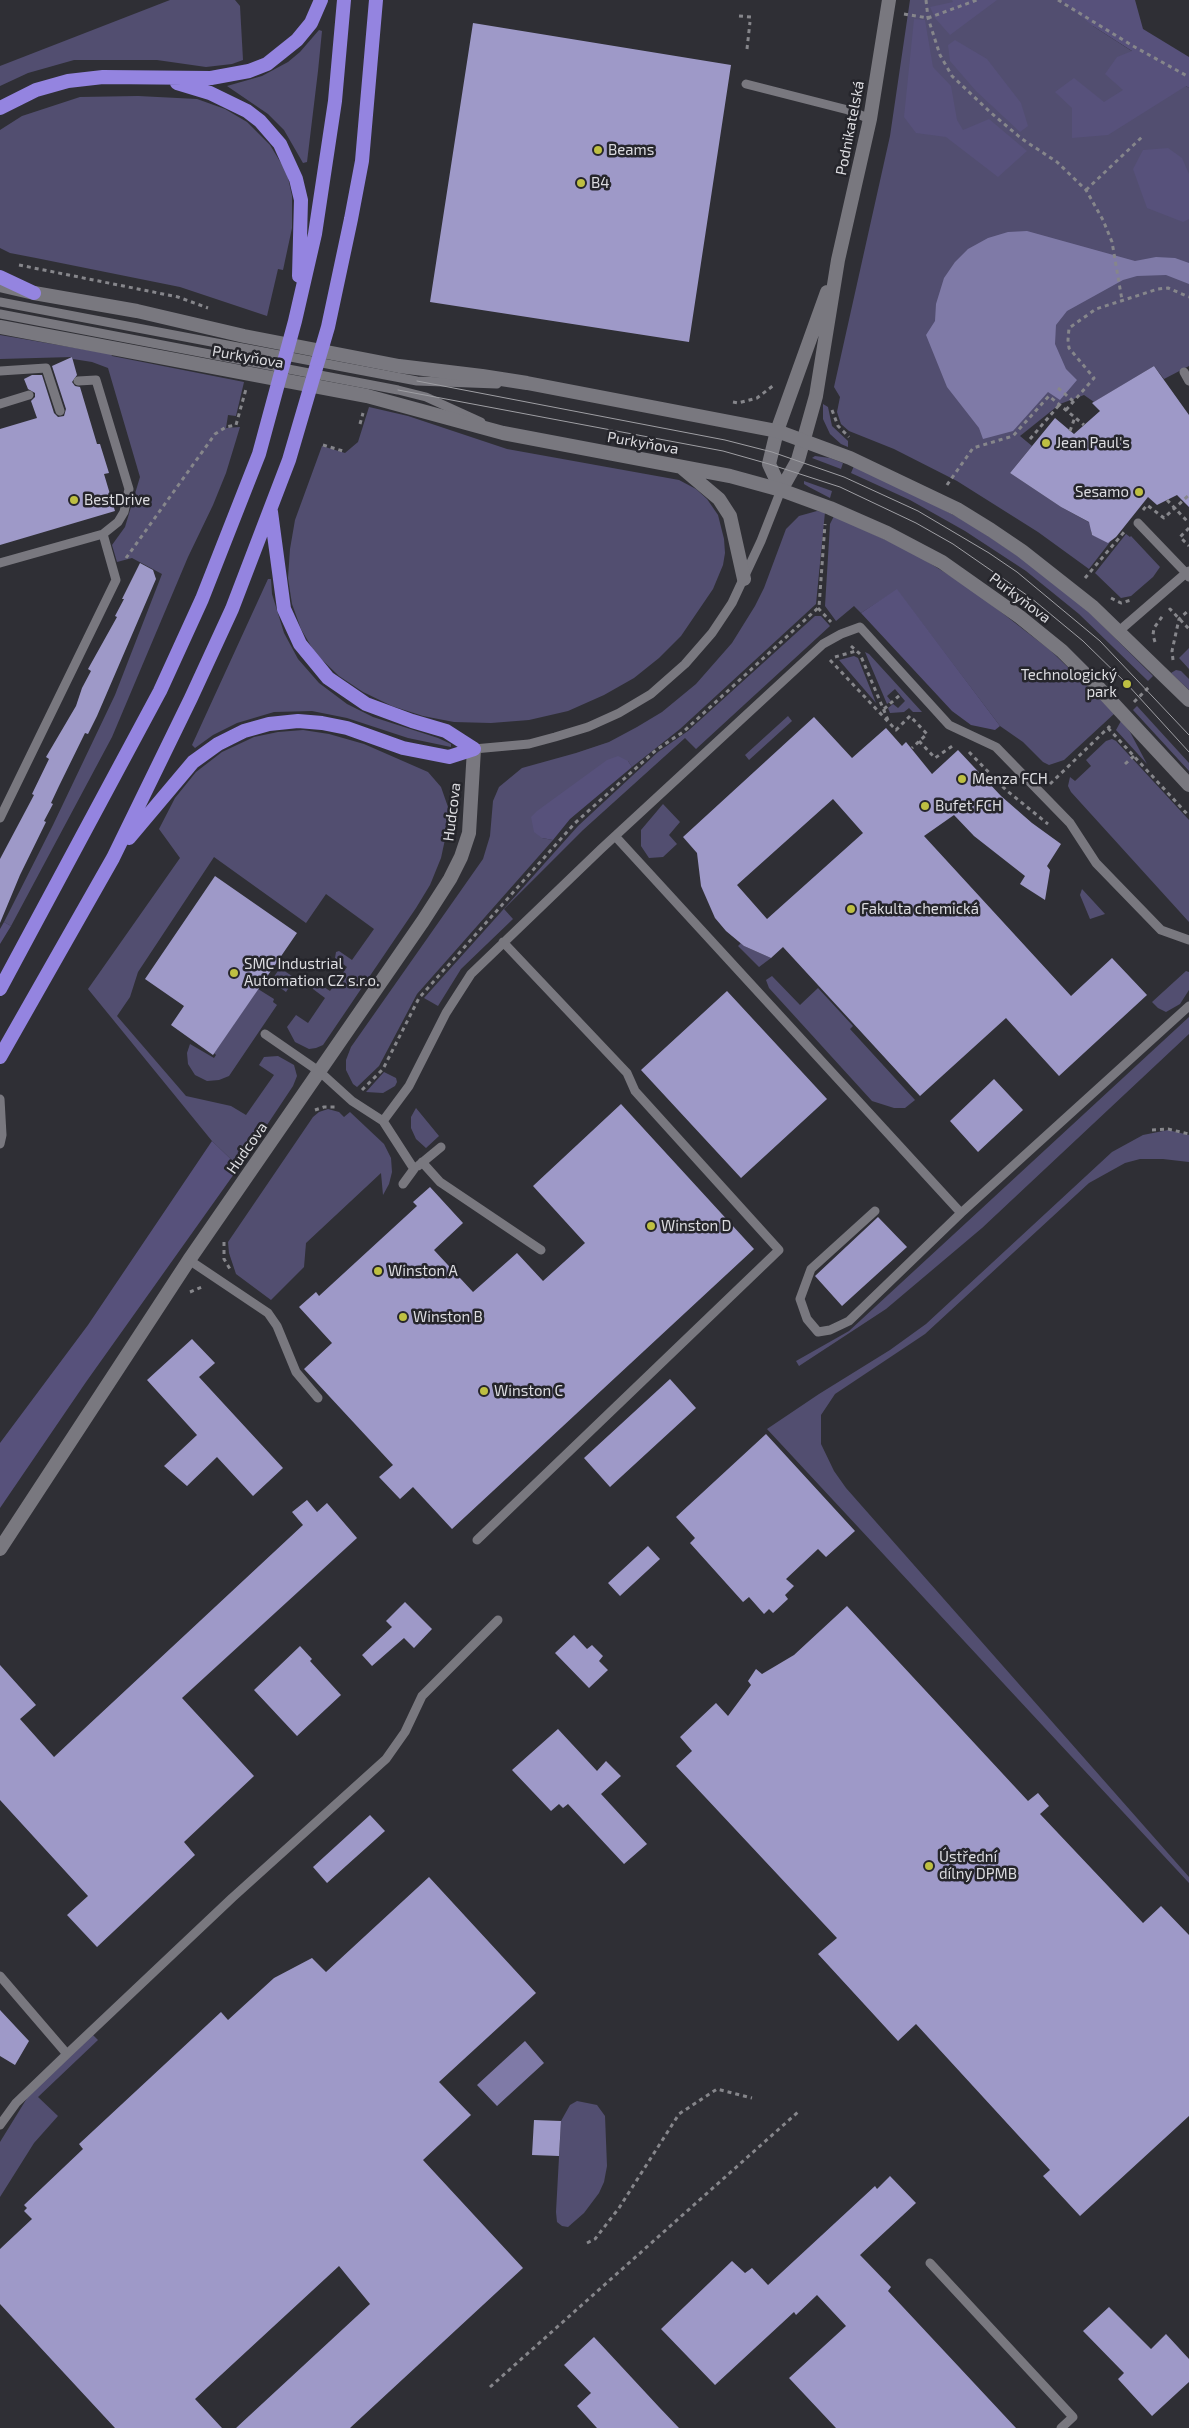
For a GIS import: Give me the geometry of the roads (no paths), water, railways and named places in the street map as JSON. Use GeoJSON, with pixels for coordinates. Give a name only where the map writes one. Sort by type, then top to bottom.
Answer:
{"type":"FeatureCollection","features":[{"type":"Feature","properties":{"kind":"highway"},"geometry":{"type":"LineString","coordinates":[[0,108],[36,90],[68,81],[103,77],[211,78],[249,71],[267,64],[297,40],[311,23],[321,0]]}},
{"type":"Feature","properties":{"kind":"highway"},"geometry":{"type":"LineString","coordinates":[[0,989],[160,690],[202,600],[259,454],[296,316],[315,234],[328,160],[344,0]]}},
{"type":"Feature","properties":{"kind":"highway"},"geometry":{"type":"LineString","coordinates":[[0,1057],[113,858],[220,636],[289,460],[328,327],[362,161],[376,0]]}},
{"type":"Feature","properties":{"kind":"highway"},"geometry":{"type":"LineString","coordinates":[[157,79],[189,86],[226,100],[260,121],[280,144],[296,179],[301,200],[296,316]]}},
{"type":"Feature","properties":{"kind":"highway"},"geometry":{"type":"LineString","coordinates":[[0,276],[34,293]]}},
{"type":"Feature","properties":{"kind":"highway"},"geometry":{"type":"LineString","coordinates":[[271,509],[284,609],[300,644],[328,678],[366,704],[412,722],[446,731],[474,749]]}},
{"type":"Feature","properties":{"kind":"highway"},"geometry":{"type":"LineString","coordinates":[[113,858],[193,762],[218,744],[244,730],[269,724],[298,721],[322,722],[347,728],[403,748],[449,757],[474,749]]}},
{"type":"Feature","properties":{"kind":"street","name":"Podnikatelská"},"geometry":{"type":"LineString","coordinates":[[780,490],[798,460],[805,441],[816,396],[838,260],[870,119],[888,0]]}},
{"type":"Feature","properties":{"kind":"street","name":"Podnikatelská"},"geometry":{"type":"LineString","coordinates":[[780,490],[769,464],[777,431],[838,260]]}},
{"type":"Feature","properties":{"kind":"street","name":"Purkyňova"},"geometry":{"type":"LineString","coordinates":[[0,285],[34,293],[137,311],[244,336],[399,366],[527,383],[777,431],[850,458],[957,510],[1022,551],[1093,606],[1189,700]]}},
{"type":"Feature","properties":{"kind":"street","name":"Purkyňova"},"geometry":{"type":"LineString","coordinates":[[0,327],[367,396],[504,433],[730,476],[780,490],[830,508],[887,533],[942,562],[1020,617],[1062,651],[1123,713],[1189,785]]}},
{"type":"Feature","properties":{"kind":"street"},"geometry":{"type":"LineString","coordinates":[[680,467],[720,499],[730,516],[744,579]]}},
{"type":"Feature","properties":{"kind":"street","name":"Hudcova"},"geometry":{"type":"LineString","coordinates":[[0,1550],[189,1260],[423,921],[462,857],[469,833],[474,749]]}},
{"type":"Feature","properties":{"kind":"lane"},"geometry":{"type":"LineString","coordinates":[[746,84],[848,110],[870,119]]}},
{"type":"Feature","properties":{"kind":"lane"},"geometry":{"type":"LineString","coordinates":[[0,302],[417,381],[527,383]]}},
{"type":"Feature","properties":{"kind":"lane"},"geometry":{"type":"LineString","coordinates":[[0,314],[398,390],[426,397],[504,433]]}},
{"type":"Feature","properties":{"kind":"lane"},"geometry":{"type":"LineString","coordinates":[[0,371],[46,368],[60,411]]}},
{"type":"Feature","properties":{"kind":"lane"},"geometry":{"type":"LineString","coordinates":[[1184,372],[1189,381]]}},
{"type":"Feature","properties":{"kind":"lane"},"geometry":{"type":"LineString","coordinates":[[0,563],[102,534],[118,522],[124,512],[129,489],[96,380],[78,381]]}},
{"type":"Feature","properties":{"kind":"lane"},"geometry":{"type":"LineString","coordinates":[[0,404],[29,395]]}},
{"type":"Feature","properties":{"kind":"lane"},"geometry":{"type":"LineString","coordinates":[[474,749],[529,744],[555,738],[588,727],[619,713],[651,694],[686,664],[712,633],[732,603],[744,579],[780,490]]}},
{"type":"Feature","properties":{"kind":"lane"},"geometry":{"type":"LineString","coordinates":[[1119,631],[1188,574],[1138,523]]}},
{"type":"Feature","properties":{"kind":"lane"},"geometry":{"type":"LineString","coordinates":[[0,818],[116,580],[102,534]]}},
{"type":"Feature","properties":{"kind":"lane"},"geometry":{"type":"LineString","coordinates":[[384,1121],[409,1086],[458,991],[471,974],[616,836],[823,644],[841,634],[860,627],[949,725],[996,747],[1070,824],[1096,863],[1161,930],[1189,940]]}},
{"type":"Feature","properties":{"kind":"lane"},"geometry":{"type":"LineString","coordinates":[[616,836],[962,1214]]}},
{"type":"Feature","properties":{"kind":"lane"},"geometry":{"type":"LineString","coordinates":[[477,1540],[779,1250],[635,1091],[627,1073],[503,942]]}},
{"type":"Feature","properties":{"kind":"lane"},"geometry":{"type":"LineString","coordinates":[[875,1210],[810,1269],[800,1299],[807,1319],[818,1332],[830,1330],[849,1321],[962,1214],[1189,1006]]}},
{"type":"Feature","properties":{"kind":"lane"},"geometry":{"type":"LineString","coordinates":[[265,1034],[320,1072],[352,1101],[384,1121],[414,1169]]}},
{"type":"Feature","properties":{"kind":"lane"},"geometry":{"type":"LineString","coordinates":[[0,1099],[2,1135],[0,1144]]}},
{"type":"Feature","properties":{"kind":"lane"},"geometry":{"type":"LineString","coordinates":[[403,1184],[414,1169],[441,1147]]}},
{"type":"Feature","properties":{"kind":"lane"},"geometry":{"type":"LineString","coordinates":[[422,1162],[440,1182],[541,1250]]}},
{"type":"Feature","properties":{"kind":"lane"},"geometry":{"type":"LineString","coordinates":[[189,1260],[268,1313],[277,1326],[296,1372],[318,1398]]}},
{"type":"Feature","properties":{"kind":"lane"},"geometry":{"type":"LineString","coordinates":[[0,2125],[16,2103],[67,2054],[232,1898],[386,1759],[405,1732],[422,1696],[498,1620]]}},
{"type":"Feature","properties":{"kind":"lane"},"geometry":{"type":"LineString","coordinates":[[0,1976],[67,2054]]}},
{"type":"Feature","properties":{"kind":"lane"},"geometry":{"type":"LineString","coordinates":[[930,2263],[1073,2417],[1061,2428]]}},
{"type":"Feature","properties":{"kind":"tram line"},"geometry":{"type":"LineString","coordinates":[[417,381],[725,440],[772,452],[844,477],[918,511],[1017,572],[1100,641],[1189,735]]}},
{"type":"Feature","properties":{"kind":"tram line"},"geometry":{"type":"LineString","coordinates":[[398,390],[723,451],[840,487],[916,523],[953,544],[1031,598],[1083,641],[1127,684],[1189,752]]}},
{"type":"Feature","properties":{"kind":"place","name":"Beams"},"geometry":{"type":"Point","coordinates":[598,150]}},
{"type":"Feature","properties":{"kind":"place","name":"B4"},"geometry":{"type":"Point","coordinates":[581,183]}},
{"type":"Feature","properties":{"kind":"place","name":"Jean Paul's"},"geometry":{"type":"Point","coordinates":[1046,443]}},
{"type":"Feature","properties":{"kind":"place","name":"Sesamo"},"geometry":{"type":"Point","coordinates":[1139,492]}},
{"type":"Feature","properties":{"kind":"place","name":"BestDrive"},"geometry":{"type":"Point","coordinates":[74,500]}},
{"type":"Feature","properties":{"kind":"place","name":"Technologický park"},"geometry":{"type":"Point","coordinates":[1127,684]}},
{"type":"Feature","properties":{"kind":"place","name":"Menza FCH"},"geometry":{"type":"Point","coordinates":[962,779]}},
{"type":"Feature","properties":{"kind":"place","name":"Bufet FCH"},"geometry":{"type":"Point","coordinates":[925,806]}},
{"type":"Feature","properties":{"kind":"place","name":"Fakulta chemická"},"geometry":{"type":"Point","coordinates":[851,909]}},
{"type":"Feature","properties":{"kind":"place","name":"SMC Industrial Automation CZ s.r.o."},"geometry":{"type":"Point","coordinates":[234,973]}},
{"type":"Feature","properties":{"kind":"place","name":"Winston D"},"geometry":{"type":"Point","coordinates":[651,1226]}},
{"type":"Feature","properties":{"kind":"place","name":"Winston A"},"geometry":{"type":"Point","coordinates":[378,1271]}},
{"type":"Feature","properties":{"kind":"place","name":"Winston B"},"geometry":{"type":"Point","coordinates":[403,1317]}},
{"type":"Feature","properties":{"kind":"place","name":"Winston C"},"geometry":{"type":"Point","coordinates":[484,1391]}},
{"type":"Feature","properties":{"kind":"place","name":"Ústřední dílny DPMB"},"geometry":{"type":"Point","coordinates":[929,1866]}}]}
